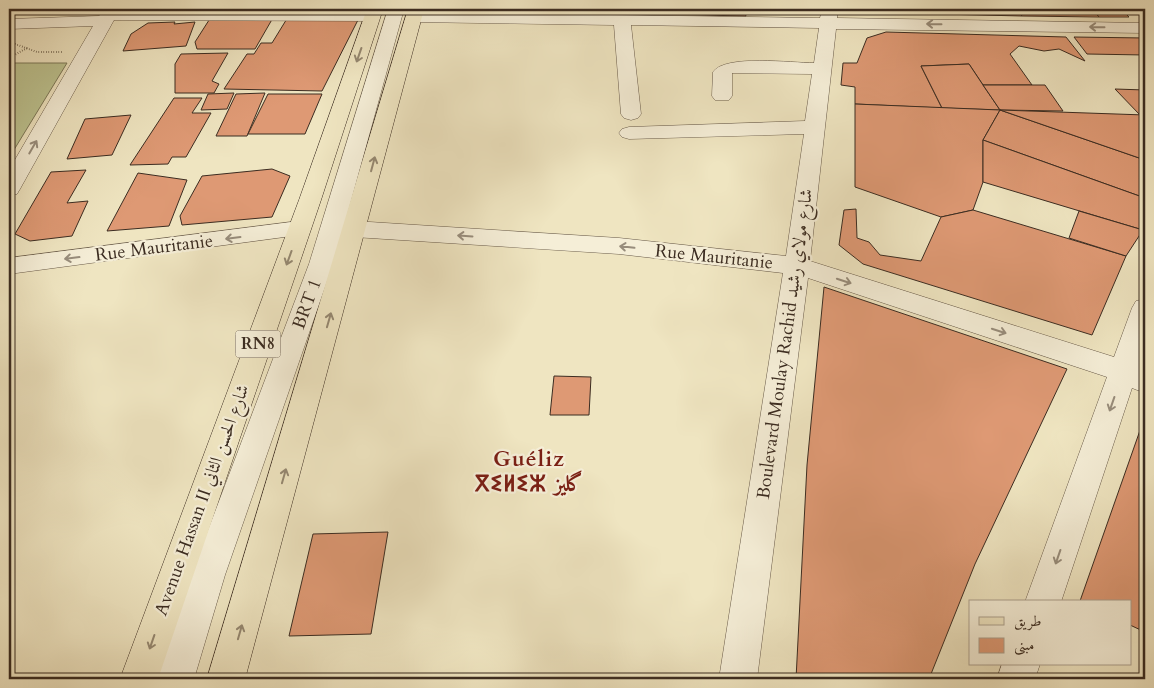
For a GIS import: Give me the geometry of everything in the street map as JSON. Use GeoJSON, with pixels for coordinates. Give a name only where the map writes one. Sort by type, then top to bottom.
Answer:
{"type":"FeatureCollection","features":[{"type":"Feature","properties":{"kind":"main road","name":"Avenue Hassan II شارع الحسن الثاني"},"geometry":{"type":"LineString","coordinates":[[139,679],[299,229],[395,12]]}},
{"type":"Feature","properties":{"kind":"main road"},"geometry":{"type":"LineString","coordinates":[[226,679],[354,229],[395,12]]}},
{"type":"Feature","properties":{"kind":"street"},"geometry":{"type":"LineString","coordinates":[[795,9],[829,16]]}},
{"type":"Feature","properties":{"kind":"street"},"geometry":{"type":"LineString","coordinates":[[1130,9],[1145,24]]}},
{"type":"Feature","properties":{"kind":"street"},"geometry":{"type":"LineString","coordinates":[[12,24],[109,15],[395,12],[622,20],[829,16],[1145,28]]}},
{"type":"Feature","properties":{"kind":"street","name":"BRT 1"},"geometry":{"type":"LineString","coordinates":[[175,679],[208,575],[321,264],[395,12]]}},
{"type":"Feature","properties":{"kind":"street"},"geometry":{"type":"LineString","coordinates":[[9,189],[109,15]]}},
{"type":"Feature","properties":{"kind":"street","name":"Boulevard Moulay Rachid شارع مولاي رشيد"},"geometry":{"type":"LineString","coordinates":[[738,679],[798,266],[829,16]]}},
{"type":"Feature","properties":{"kind":"street"},"geometry":{"type":"LineString","coordinates":[[622,20],[630,124],[815,127]]}},
{"type":"Feature","properties":{"kind":"street"},"geometry":{"type":"LineString","coordinates":[[722,96],[722,72],[726,69],[735,67],[822,69]]}},
{"type":"Feature","properties":{"kind":"street","name":"Rue Mauritanie"},"geometry":{"type":"LineString","coordinates":[[9,266],[299,229]]}},
{"type":"Feature","properties":{"kind":"street","name":"Rue Mauritanie"},"geometry":{"type":"LineString","coordinates":[[354,229],[619,246],[798,266],[1134,376]]}},
{"type":"Feature","properties":{"kind":"street"},"geometry":{"type":"LineString","coordinates":[[1044,600],[1134,376],[1145,308]]}},
{"type":"Feature","properties":{"kind":"street"},"geometry":{"type":"LineString","coordinates":[[1016,679],[1020,666]]}},
{"type":"Feature","properties":{"kind":"path"},"geometry":{"type":"LineString","coordinates":[[12,24],[14,43],[37,52],[87,52]]}},
{"type":"Feature","properties":{"kind":"path"},"geometry":{"type":"LineString","coordinates":[[9,58],[27,48]]}},
{"type":"Feature","properties":{"kind":"green space"},"geometry":{"type":"Polygon","coordinates":[[[9,63],[67,63],[9,158],[9,63]]]}},
{"type":"Feature","properties":{"kind":"building"},"geometry":{"type":"Polygon","coordinates":[[[442,9],[488,9],[488,10],[442,9]]]}},
{"type":"Feature","properties":{"kind":"building"},"geometry":{"type":"Polygon","coordinates":[[[571,9],[609,9],[609,13],[571,12],[571,9]]]}},
{"type":"Feature","properties":{"kind":"building"},"geometry":{"type":"Polygon","coordinates":[[[609,9],[744,9],[746,16],[609,13],[609,9]]]}},
{"type":"Feature","properties":{"kind":"building"},"geometry":{"type":"Polygon","coordinates":[[[936,9],[1016,9],[1022,16],[939,14],[936,9]]]}},
{"type":"Feature","properties":{"kind":"building"},"geometry":{"type":"Polygon","coordinates":[[[1016,9],[1092,9],[1099,17],[1022,16],[1016,9]]]}},
{"type":"Feature","properties":{"kind":"building"},"geometry":{"type":"Polygon","coordinates":[[[1092,9],[1121,9],[1125,13],[1095,12],[1092,9]]]}},
{"type":"Feature","properties":{"kind":"building"},"geometry":{"type":"Polygon","coordinates":[[[1095,12],[1125,13],[1129,17],[1099,17],[1095,12]]]}},
{"type":"Feature","properties":{"kind":"building"},"geometry":{"type":"Polygon","coordinates":[[[274,16],[255,49],[197,49],[195,42],[211,17],[274,16]]]}},
{"type":"Feature","properties":{"kind":"building"},"geometry":{"type":"Polygon","coordinates":[[[360,16],[322,91],[224,89],[247,54],[254,54],[261,43],[272,43],[288,17],[360,16]]]}},
{"type":"Feature","properties":{"kind":"building"},"geometry":{"type":"Polygon","coordinates":[[[175,22],[174,24],[195,22],[186,46],[123,51],[131,34],[148,23],[175,22]]]}},
{"type":"Feature","properties":{"kind":"building"},"geometry":{"type":"Polygon","coordinates":[[[886,32],[1066,37],[1085,61],[1059,49],[1044,51],[1019,46],[1010,54],[1032,85],[983,85],[969,64],[921,66],[942,108],[855,104],[855,87],[841,85],[843,63],[857,63],[867,38],[886,32]]]}},
{"type":"Feature","properties":{"kind":"building"},"geometry":{"type":"Polygon","coordinates":[[[1074,37],[1145,38],[1145,55],[1087,54],[1074,37]]]}},
{"type":"Feature","properties":{"kind":"building"},"geometry":{"type":"Polygon","coordinates":[[[228,53],[212,81],[219,84],[214,93],[175,93],[175,64],[181,54],[228,53]]]}},
{"type":"Feature","properties":{"kind":"building"},"geometry":{"type":"Polygon","coordinates":[[[969,64],[1000,110],[942,108],[921,66],[969,64]]]}},
{"type":"Feature","properties":{"kind":"building"},"geometry":{"type":"Polygon","coordinates":[[[983,85],[1045,85],[1063,111],[1000,110],[983,85]]]}},
{"type":"Feature","properties":{"kind":"building"},"geometry":{"type":"Polygon","coordinates":[[[1115,89],[1145,90],[1145,115],[1140,115],[1115,89]]]}},
{"type":"Feature","properties":{"kind":"building"},"geometry":{"type":"Polygon","coordinates":[[[234,93],[227,109],[201,110],[208,94],[234,93]]]}},
{"type":"Feature","properties":{"kind":"building"},"geometry":{"type":"Polygon","coordinates":[[[265,93],[247,136],[216,136],[236,94],[265,93]]]}},
{"type":"Feature","properties":{"kind":"building"},"geometry":{"type":"Polygon","coordinates":[[[268,94],[322,94],[305,134],[248,134],[268,94]]]}},
{"type":"Feature","properties":{"kind":"building"},"geometry":{"type":"Polygon","coordinates":[[[174,98],[202,98],[192,113],[211,113],[186,157],[172,157],[168,164],[130,165],[174,98]]]}},
{"type":"Feature","properties":{"kind":"building"},"geometry":{"type":"Polygon","coordinates":[[[855,104],[1000,110],[983,140],[983,182],[973,210],[941,217],[855,187],[855,104]]]}},
{"type":"Feature","properties":{"kind":"building"},"geometry":{"type":"Polygon","coordinates":[[[1000,110],[1145,160],[1145,198],[983,140],[1000,110]]]}},
{"type":"Feature","properties":{"kind":"building"},"geometry":{"type":"Polygon","coordinates":[[[1000,110],[1145,115],[1145,160],[1000,110]]]}},
{"type":"Feature","properties":{"kind":"building"},"geometry":{"type":"Polygon","coordinates":[[[131,115],[112,155],[67,159],[85,119],[131,115]]]}},
{"type":"Feature","properties":{"kind":"building"},"geometry":{"type":"Polygon","coordinates":[[[983,140],[1145,198],[1143,230],[983,182],[983,140]]]}},
{"type":"Feature","properties":{"kind":"building"},"geometry":{"type":"Polygon","coordinates":[[[272,169],[290,176],[272,217],[182,225],[180,216],[202,176],[272,169]]]}},
{"type":"Feature","properties":{"kind":"building"},"geometry":{"type":"Polygon","coordinates":[[[86,170],[67,203],[88,201],[72,236],[30,241],[15,234],[51,172],[86,170]]]}},
{"type":"Feature","properties":{"kind":"building"},"geometry":{"type":"Polygon","coordinates":[[[138,173],[187,180],[169,226],[107,231],[138,173]]]}},
{"type":"Feature","properties":{"kind":"building"},"geometry":{"type":"Polygon","coordinates":[[[856,209],[857,238],[869,242],[880,255],[921,261],[941,217],[973,210],[1126,256],[1092,335],[863,264],[839,245],[844,210],[856,209]]]}},
{"type":"Feature","properties":{"kind":"building"},"geometry":{"type":"Polygon","coordinates":[[[1079,211],[1143,230],[1126,256],[1069,238],[1079,211]]]}},
{"type":"Feature","properties":{"kind":"building"},"geometry":{"type":"Polygon","coordinates":[[[824,287],[1067,369],[975,564],[929,679],[796,679],[807,465],[824,287]]]}},
{"type":"Feature","properties":{"kind":"building"},"geometry":{"type":"Polygon","coordinates":[[[554,376],[591,377],[589,415],[550,415],[554,376]]]}},
{"type":"Feature","properties":{"kind":"building"},"geometry":{"type":"Polygon","coordinates":[[[1145,419],[1145,632],[1132,626],[1132,600],[1080,600],[1145,419]]]}},
{"type":"Feature","properties":{"kind":"building"},"geometry":{"type":"Polygon","coordinates":[[[388,532],[371,634],[289,636],[313,534],[388,532]]]}},
{"type":"Feature","properties":{"kind":"district","name":"Guéliz ⴳⵉⵍⵉⵣ گليز"},"geometry":{"type":"Point","coordinates":[529,472]}}]}
